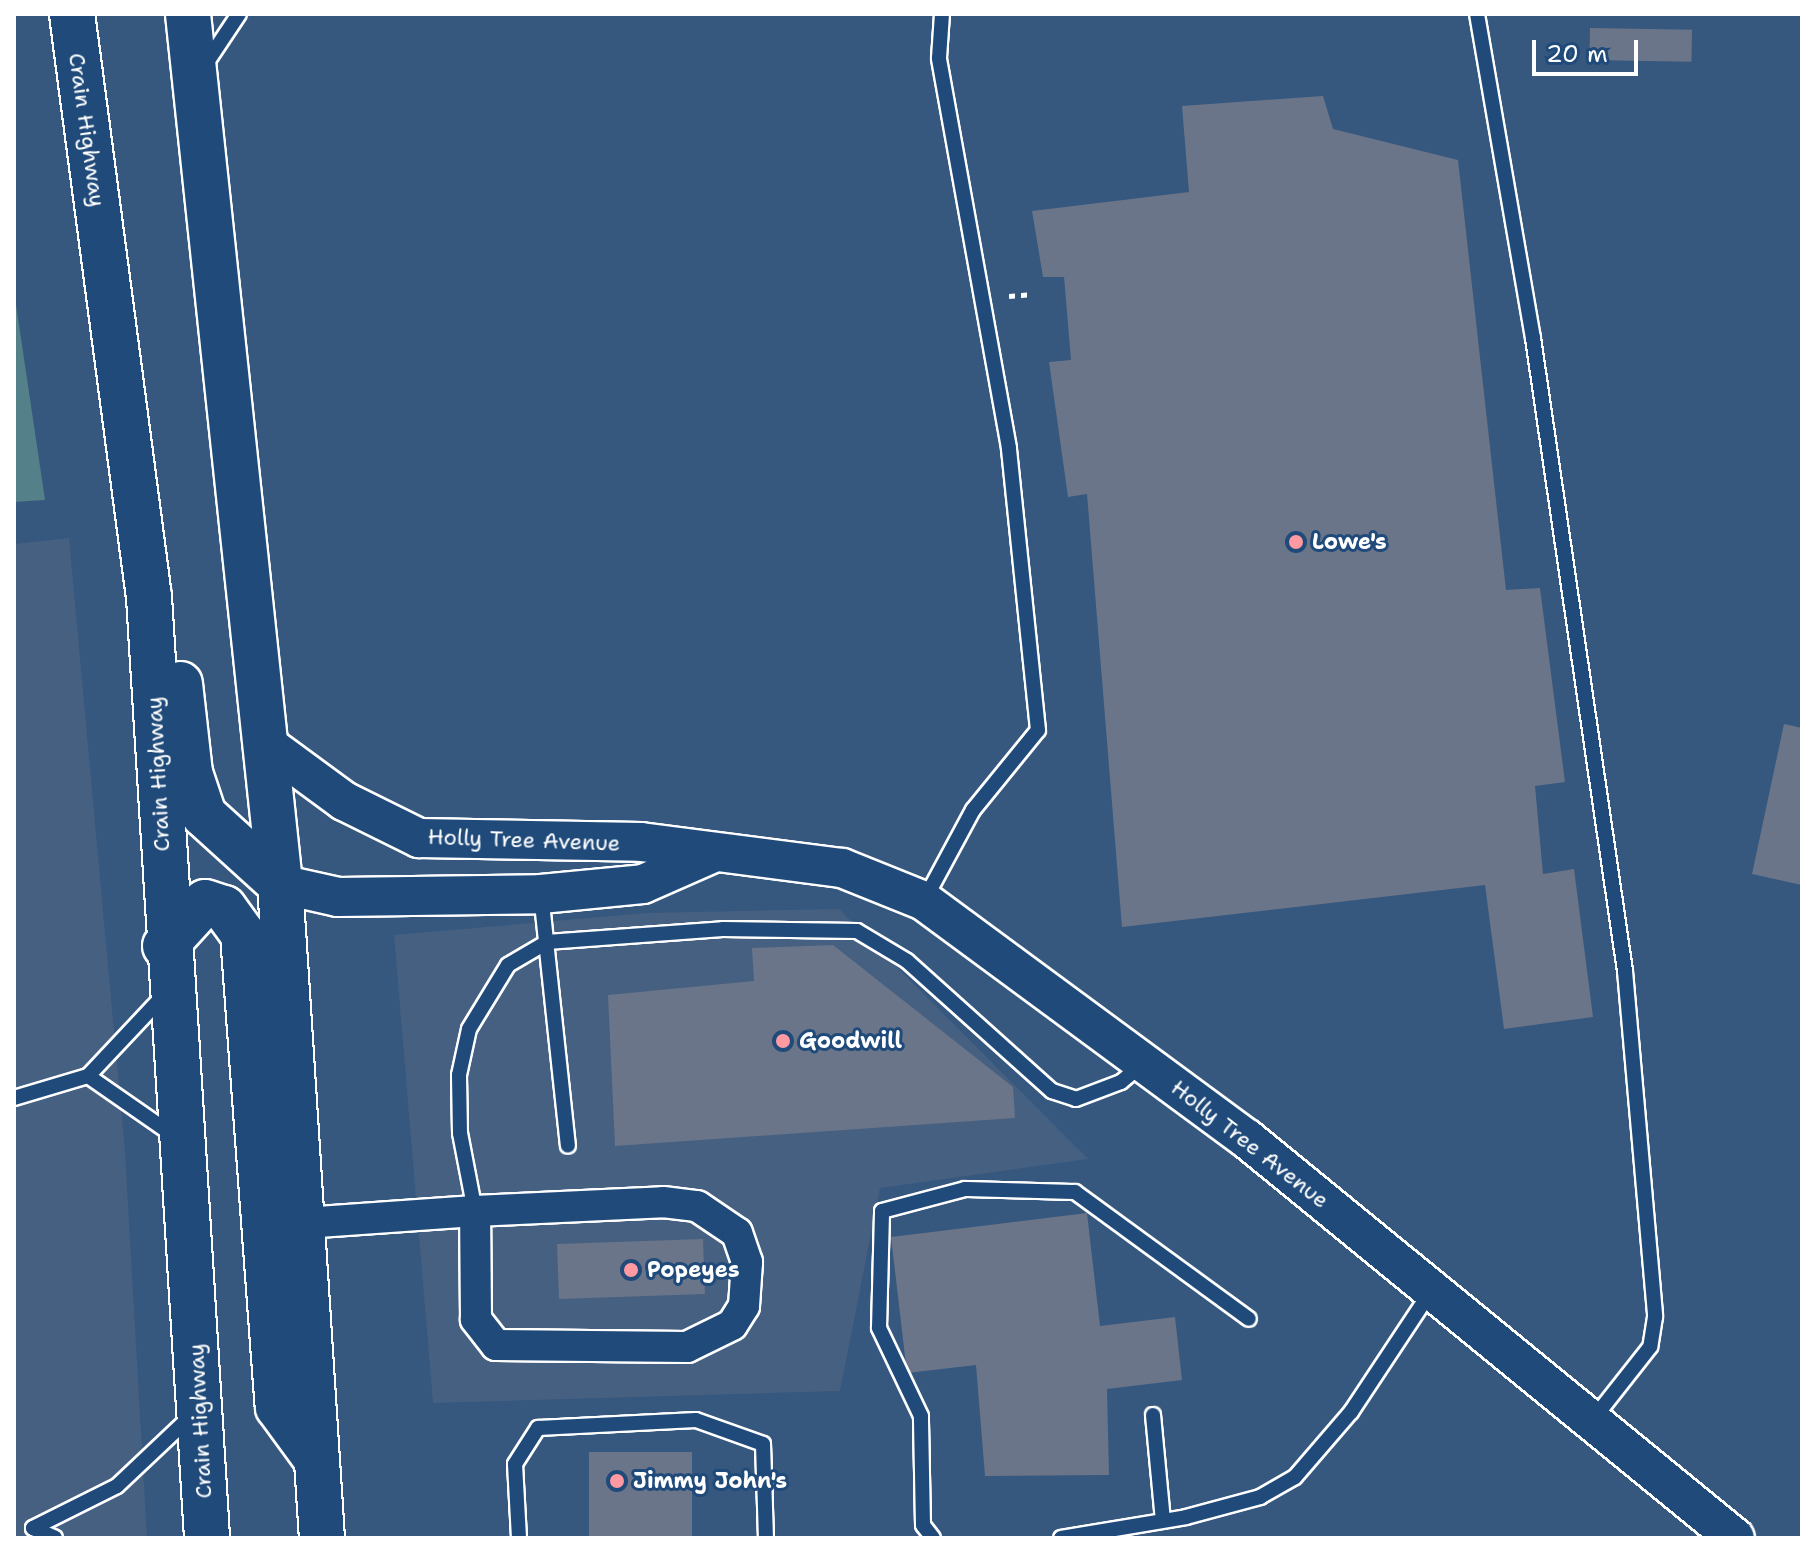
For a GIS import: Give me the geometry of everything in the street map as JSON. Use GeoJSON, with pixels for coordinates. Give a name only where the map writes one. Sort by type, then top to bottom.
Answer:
{"type":"FeatureCollection","features":[{"type":"Feature","properties":{"kind":"highway","name":"Crain Highway"},"geometry":{"type":"LineString","coordinates":[[72,14],[149,597],[165,946],[184,1141],[207,1538]]}},
{"type":"Feature","properties":{"kind":"highway"},"geometry":{"type":"LineString","coordinates":[[188,14],[280,884],[322,1538]]}},
{"type":"Feature","properties":{"kind":"highway"},"geometry":{"type":"LineString","coordinates":[[93,172],[143,319],[190,773],[204,815],[222,839],[280,884]]}},
{"type":"Feature","properties":{"kind":"highway"},"geometry":{"type":"LineString","coordinates":[[165,946],[205,902],[224,908],[243,934],[278,1407],[316,1459]]}},
{"type":"Feature","properties":{"kind":"street","name":"Holly Tree Avenue"},"geometry":{"type":"LineString","coordinates":[[265,743],[344,801],[419,838],[641,842],[842,868],[924,901],[1144,1063],[1433,1288],[1595,1417],[1735,1538]]}},
{"type":"Feature","properties":{"kind":"street","name":"Holly Tree Avenue"},"geometry":{"type":"LineString","coordinates":[[280,884],[338,897],[541,894],[643,884],[713,853]]}},
{"type":"Feature","properties":{"kind":"street"},"geometry":{"type":"LineString","coordinates":[[304,1223],[475,1211],[697,1206],[737,1233],[747,1262],[744,1306],[732,1325],[687,1347],[518,1348],[482,1336],[476,1319],[475,1211]]}},
{"type":"Feature","properties":{"kind":"lane"},"geometry":{"type":"LineString","coordinates":[[194,82],[239,14]]}},
{"type":"Feature","properties":{"kind":"lane"},"geometry":{"type":"LineString","coordinates":[[924,901],[973,810],[1038,730],[1009,448],[939,58],[942,14]]}},
{"type":"Feature","properties":{"kind":"lane"},"geometry":{"type":"LineString","coordinates":[[1477,14],[1533,338],[1625,971],[1652,1285],[1650,1347],[1595,1417]]}},
{"type":"Feature","properties":{"kind":"lane"},"geometry":{"type":"LineString","coordinates":[[541,894],[568,1146]]}},
{"type":"Feature","properties":{"kind":"lane"},"geometry":{"type":"LineString","coordinates":[[475,1211],[460,1133],[459,1075],[469,1029],[508,965],[547,942],[723,929],[857,931],[907,961],[1052,1091],[1076,1099],[1121,1082],[1144,1063]]}},
{"type":"Feature","properties":{"kind":"lane"},"geometry":{"type":"LineString","coordinates":[[14,1098],[88,1076],[170,990]]}},
{"type":"Feature","properties":{"kind":"lane"},"geometry":{"type":"LineString","coordinates":[[88,1076],[184,1141]]}},
{"type":"Feature","properties":{"kind":"lane"},"geometry":{"type":"LineString","coordinates":[[933,1538],[923,1525],[921,1416],[879,1328],[882,1211],[965,1189],[1075,1192],[1249,1319]]}},
{"type":"Feature","properties":{"kind":"lane"},"geometry":{"type":"LineString","coordinates":[[1061,1538],[1163,1520],[1260,1497],[1295,1477],[1351,1412],[1433,1288]]}},
{"type":"Feature","properties":{"kind":"lane"},"geometry":{"type":"LineString","coordinates":[[33,1533],[117,1486],[199,1408]]}},
{"type":"Feature","properties":{"kind":"lane"},"geometry":{"type":"LineString","coordinates":[[1153,1415],[1163,1520]]}},
{"type":"Feature","properties":{"kind":"lane"},"geometry":{"type":"LineString","coordinates":[[519,1538],[515,1464],[538,1428],[696,1420],[763,1444],[766,1538]]}},
{"type":"Feature","properties":{"kind":"lane"},"geometry":{"type":"LineString","coordinates":[[33,1533],[55,1538]]}},
{"type":"Feature","properties":{"kind":"path"},"geometry":{"type":"LineString","coordinates":[[1009,296],[1030,294]]}},
{"type":"Feature","properties":{"kind":"shaded area"},"geometry":{"type":"Polygon","coordinates":[[[69,538],[125,1152],[147,1538],[14,1538],[14,544],[69,538]]]}},
{"type":"Feature","properties":{"kind":"shaded area"},"geometry":{"type":"Polygon","coordinates":[[[839,909],[1088,1159],[880,1188],[840,1391],[433,1403],[394,935],[647,913],[839,909]]]}},
{"type":"Feature","properties":{"kind":"green space"},"geometry":{"type":"Polygon","coordinates":[[[14,291],[45,500],[14,502],[14,291]]]}},
{"type":"Feature","properties":{"kind":"building"},"geometry":{"type":"Polygon","coordinates":[[[1590,28],[1692,30],[1691,62],[1589,60],[1590,28]]]}},
{"type":"Feature","properties":{"kind":"building","name":"Lowe's"},"geometry":{"type":"Polygon","coordinates":[[[1323,96],[1333,129],[1458,160],[1506,590],[1540,588],[1565,782],[1535,786],[1543,874],[1574,869],[1593,1017],[1504,1029],[1485,885],[1122,927],[1087,494],[1068,497],[1049,362],[1071,360],[1064,277],[1043,277],[1032,211],[1189,192],[1182,106],[1323,96]]]}},
{"type":"Feature","properties":{"kind":"building"},"geometry":{"type":"Polygon","coordinates":[[[1784,724],[1802,728],[1802,885],[1752,874],[1784,724]]]}},
{"type":"Feature","properties":{"kind":"building","name":"Goodwill"},"geometry":{"type":"Polygon","coordinates":[[[833,945],[1013,1087],[1015,1118],[615,1146],[608,995],[754,981],[752,948],[833,945]]]}},
{"type":"Feature","properties":{"kind":"building"},"geometry":{"type":"Polygon","coordinates":[[[1087,1213],[1100,1326],[1175,1317],[1182,1380],[1107,1389],[1109,1475],[985,1476],[976,1365],[907,1373],[891,1237],[1087,1213]]]}},
{"type":"Feature","properties":{"kind":"building","name":"Popeyes"},"geometry":{"type":"Polygon","coordinates":[[[703,1239],[705,1294],[559,1299],[557,1244],[703,1239]]]}},
{"type":"Feature","properties":{"kind":"building"},"geometry":{"type":"Polygon","coordinates":[[[589,1452],[692,1452],[692,1538],[589,1538],[589,1452]]]}},
{"type":"Feature","properties":{"kind":"place","name":"Lowe's"},"geometry":{"type":"Point","coordinates":[1296,542]}},
{"type":"Feature","properties":{"kind":"place","name":"Goodwill"},"geometry":{"type":"Point","coordinates":[783,1041]}},
{"type":"Feature","properties":{"kind":"place","name":"Popeyes"},"geometry":{"type":"Point","coordinates":[631,1270]}},
{"type":"Feature","properties":{"kind":"place","name":"Jimmy John's"},"geometry":{"type":"Point","coordinates":[617,1481]}}]}
